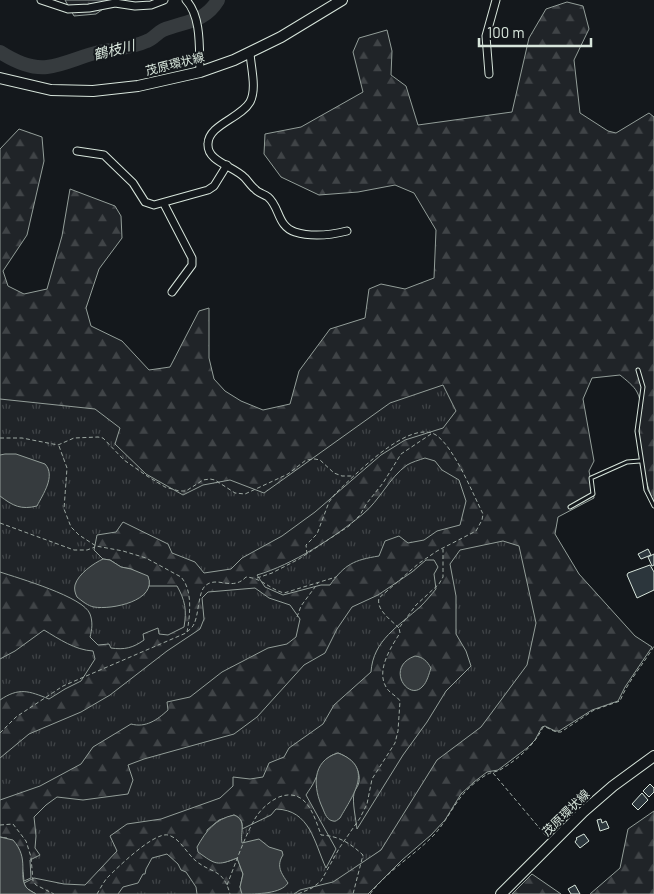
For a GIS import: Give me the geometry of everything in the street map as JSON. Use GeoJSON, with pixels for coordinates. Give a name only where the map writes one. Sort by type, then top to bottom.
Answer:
{"type":"FeatureCollection","features":[{"type":"Feature","properties":{"kind":"main road","name":"茂原環状線"},"geometry":{"type":"LineString","coordinates":[[0,78],[51,90],[93,91],[138,86],[200,72],[250,53],[281,38],[342,0]]}},
{"type":"Feature","properties":{"kind":"main road","name":"茂原環状線"},"geometry":{"type":"LineString","coordinates":[[501,894],[583,812],[613,786],[654,756]]}},
{"type":"Feature","properties":{"kind":"street"},"geometry":{"type":"LineString","coordinates":[[41,0],[68,9],[89,8],[115,3],[135,6],[150,5],[164,0]]}},
{"type":"Feature","properties":{"kind":"street"},"geometry":{"type":"LineString","coordinates":[[186,0],[192,7],[197,27],[200,72]]}},
{"type":"Feature","properties":{"kind":"street"},"geometry":{"type":"LineString","coordinates":[[489,74],[486,36],[496,0]]}},
{"type":"Feature","properties":{"kind":"street"},"geometry":{"type":"LineString","coordinates":[[250,53],[253,91],[250,102],[243,110],[210,135],[208,143],[209,152],[217,161],[227,165],[244,177],[255,190],[268,198],[286,228],[294,232],[315,234],[335,234],[347,231]]}},
{"type":"Feature","properties":{"kind":"street"},"geometry":{"type":"LineString","coordinates":[[77,151],[104,155],[133,183],[144,202],[154,205],[164,204],[208,190],[214,186],[227,165]]}},
{"type":"Feature","properties":{"kind":"street"},"geometry":{"type":"LineString","coordinates":[[164,204],[192,258],[192,265],[172,292]]}},
{"type":"Feature","properties":{"kind":"lane"},"geometry":{"type":"LineString","coordinates":[[638,370],[643,386],[637,431],[640,461],[646,490],[654,506]]}},
{"type":"Feature","properties":{"kind":"lane"},"geometry":{"type":"LineString","coordinates":[[570,507],[593,494],[591,478],[627,462],[640,461]]}},
{"type":"Feature","properties":{"kind":"path"},"geometry":{"type":"LineString","coordinates":[[298,894],[322,882],[344,840],[360,818],[367,804],[372,779],[398,732],[400,701],[391,694],[385,685],[383,674],[384,664],[391,647],[400,633],[399,628],[380,608],[379,598],[418,564],[437,551],[476,531],[483,514],[458,463],[445,444],[436,434],[424,431],[403,438],[383,450],[334,494],[317,534],[306,545],[307,554]]}},
{"type":"Feature","properties":{"kind":"path"},"geometry":{"type":"LineString","coordinates":[[0,733],[16,717],[63,686],[186,633],[194,625],[204,587],[214,582],[229,584],[242,581],[246,577],[256,578],[272,573],[307,554],[349,526],[360,515],[366,503],[383,483],[401,454],[432,434]]}},
{"type":"Feature","properties":{"kind":"path"},"geometry":{"type":"LineString","coordinates":[[0,438],[22,438],[58,445],[74,438],[103,438],[124,460],[165,487],[179,491],[186,491],[203,480],[210,479],[236,493],[245,494],[288,474],[306,460],[315,458],[320,460],[334,473],[342,476],[354,476]]}},
{"type":"Feature","properties":{"kind":"path"},"geometry":{"type":"LineString","coordinates":[[58,445],[66,468],[64,509],[71,527],[96,546],[146,558],[181,577],[184,580],[189,595],[189,622],[186,633]]}},
{"type":"Feature","properties":{"kind":"path"},"geometry":{"type":"LineString","coordinates":[[0,523],[74,550],[87,550],[96,546]]}},
{"type":"Feature","properties":{"kind":"path"},"geometry":{"type":"LineString","coordinates":[[399,628],[416,605],[443,578],[443,549]]}},
{"type":"Feature","properties":{"kind":"path"},"geometry":{"type":"LineString","coordinates":[[256,578],[278,592],[284,593],[336,577]]}},
{"type":"Feature","properties":{"kind":"path"},"geometry":{"type":"LineString","coordinates":[[297,617],[301,606],[318,583]]}},
{"type":"Feature","properties":{"kind":"path"},"geometry":{"type":"LineString","coordinates":[[370,894],[431,838],[446,821],[462,794],[478,780],[501,769],[530,748],[538,739],[543,728],[546,727],[556,733],[561,732],[594,710],[620,701],[627,686],[654,646]]}},
{"type":"Feature","properties":{"kind":"path"},"geometry":{"type":"LineString","coordinates":[[493,773],[552,843]]}},
{"type":"Feature","properties":{"kind":"path"},"geometry":{"type":"LineString","coordinates":[[227,885],[256,817],[265,806],[275,799],[288,794],[298,796],[309,806],[315,815],[321,835],[335,836],[344,840],[363,855],[353,894]]}},
{"type":"Feature","properties":{"kind":"path"},"geometry":{"type":"LineString","coordinates":[[0,825],[13,824],[26,841],[31,857],[33,881],[36,885],[54,894]]}},
{"type":"Feature","properties":{"kind":"path"},"geometry":{"type":"LineString","coordinates":[[97,894],[107,879],[134,853],[159,835],[170,835],[179,841],[198,863],[214,870],[224,879],[230,894]]}},
{"type":"Feature","properties":{"kind":"green space"},"geometry":{"type":"Polygon","coordinates":[[[65,0],[116,0],[96,14],[74,16],[65,0]]]}},
{"type":"Feature","properties":{"kind":"green space"},"geometry":{"type":"Polygon","coordinates":[[[567,2],[583,6],[589,29],[574,60],[580,113],[608,131],[616,133],[649,113],[654,117],[654,504],[641,456],[639,396],[632,385],[620,375],[592,378],[583,399],[594,461],[589,471],[594,498],[558,517],[555,534],[579,574],[635,636],[652,647],[625,687],[618,701],[592,710],[559,731],[545,726],[542,727],[535,740],[527,748],[498,770],[487,772],[461,794],[445,820],[368,894],[294,894],[300,890],[333,882],[381,850],[437,760],[481,727],[527,665],[536,623],[519,546],[503,541],[460,550],[450,564],[456,596],[456,634],[466,651],[471,666],[446,691],[357,829],[353,801],[359,777],[354,764],[347,757],[338,753],[329,757],[323,763],[306,795],[336,849],[326,868],[314,838],[304,821],[287,811],[276,809],[271,815],[242,829],[241,820],[234,815],[219,820],[207,830],[209,859],[223,862],[237,858],[243,874],[240,887],[242,894],[197,894],[196,887],[186,872],[181,870],[178,864],[167,854],[152,858],[145,874],[143,874],[138,883],[123,887],[118,894],[36,894],[26,888],[24,883],[34,878],[64,884],[85,885],[117,851],[110,836],[127,824],[161,819],[220,798],[233,786],[233,777],[250,779],[263,777],[269,763],[284,757],[289,748],[323,724],[334,705],[371,672],[377,651],[388,634],[421,606],[436,589],[434,574],[438,567],[434,560],[426,560],[378,595],[352,607],[337,629],[325,653],[304,665],[257,717],[234,734],[128,765],[133,780],[128,794],[83,800],[57,797],[46,805],[34,817],[35,848],[40,855],[30,860],[31,878],[24,881],[23,872],[7,838],[0,837],[0,800],[40,786],[81,764],[93,747],[131,724],[142,725],[160,717],[168,710],[167,702],[190,697],[222,672],[268,648],[287,644],[296,637],[300,619],[290,605],[269,598],[255,588],[208,592],[202,598],[204,619],[200,629],[167,651],[110,695],[81,712],[29,734],[0,758],[0,700],[19,692],[30,692],[49,699],[81,681],[95,659],[93,651],[74,646],[44,630],[15,651],[0,659],[0,572],[35,583],[76,601],[90,614],[92,629],[90,637],[98,645],[109,644],[111,648],[128,648],[144,640],[143,634],[158,628],[159,634],[168,635],[184,627],[185,605],[177,586],[149,586],[149,580],[131,569],[103,559],[94,550],[97,535],[116,532],[123,522],[168,544],[172,553],[195,562],[204,573],[231,569],[242,558],[282,536],[315,512],[381,455],[405,440],[443,428],[456,411],[443,385],[390,403],[264,493],[230,480],[203,485],[183,495],[146,474],[115,444],[120,428],[95,409],[0,399],[0,149],[19,129],[42,137],[44,161],[27,235],[3,271],[8,286],[24,294],[47,289],[62,236],[70,189],[115,206],[121,216],[122,238],[99,269],[86,308],[91,326],[122,341],[149,370],[170,367],[199,311],[209,308],[209,358],[214,379],[225,391],[241,401],[263,410],[290,404],[299,371],[330,329],[365,318],[369,289],[381,284],[405,289],[434,278],[436,230],[414,193],[395,185],[358,192],[319,195],[281,177],[264,154],[265,134],[301,127],[363,92],[353,52],[359,38],[387,30],[392,51],[391,75],[406,86],[418,125],[512,112],[529,38],[546,9],[567,2]],[[425,458],[407,465],[395,476],[375,502],[352,523],[299,557],[257,575],[265,587],[283,595],[321,585],[330,585],[340,572],[356,561],[379,556],[385,541],[399,536],[408,543],[424,540],[437,531],[460,525],[466,501],[459,480],[442,470],[435,461],[425,458]]]}},
{"type":"Feature","properties":{"kind":"green space"},"geometry":{"type":"Polygon","coordinates":[[[0,330],[266,422],[474,370],[574,614],[381,850],[322,894],[0,894],[0,330]]]}},
{"type":"Feature","properties":{"kind":"green space"},"geometry":{"type":"Polygon","coordinates":[[[654,811],[654,894],[590,894],[620,868],[628,829],[654,811]]]}},
{"type":"Feature","properties":{"kind":"green space"},"geometry":{"type":"Polygon","coordinates":[[[532,874],[561,894],[512,894],[532,874]]]}},
{"type":"Feature","properties":{"kind":"shaded area"},"geometry":{"type":"Polygon","coordinates":[[[16,454],[45,464],[48,469],[49,479],[37,506],[26,508],[17,506],[0,496],[0,455],[16,454]]]}},
{"type":"Feature","properties":{"kind":"shaded area"},"geometry":{"type":"Polygon","coordinates":[[[103,559],[110,560],[121,567],[148,576],[149,585],[146,592],[140,598],[131,602],[102,608],[87,604],[77,597],[75,586],[79,577],[95,563],[103,559]]]}},
{"type":"Feature","properties":{"kind":"shaded area"},"geometry":{"type":"Polygon","coordinates":[[[415,656],[428,663],[431,668],[423,686],[417,690],[411,690],[402,682],[400,675],[401,668],[406,661],[415,656]]]}},
{"type":"Feature","properties":{"kind":"shaded area"},"geometry":{"type":"Polygon","coordinates":[[[338,753],[349,759],[356,766],[358,782],[340,818],[334,821],[326,816],[317,793],[316,784],[319,769],[323,762],[338,753]]]}},
{"type":"Feature","properties":{"kind":"shaded area"},"geometry":{"type":"Polygon","coordinates":[[[234,815],[242,823],[242,843],[259,839],[269,847],[282,851],[280,869],[288,883],[285,887],[268,893],[242,894],[240,887],[243,874],[237,858],[217,863],[198,852],[197,847],[212,826],[221,819],[234,815]]]}},
{"type":"Feature","properties":{"kind":"shaded area"},"geometry":{"type":"Polygon","coordinates":[[[0,837],[13,840],[18,847],[21,854],[24,882],[27,888],[36,894],[0,894],[0,837]]]}},
{"type":"Feature","properties":{"kind":"building"},"geometry":{"type":"Polygon","coordinates":[[[648,549],[651,555],[641,559],[638,554],[648,549]]]}},
{"type":"Feature","properties":{"kind":"building"},"geometry":{"type":"Polygon","coordinates":[[[654,554],[654,565],[652,566],[648,557],[654,554]]]}},
{"type":"Feature","properties":{"kind":"building"},"geometry":{"type":"Polygon","coordinates":[[[650,565],[654,572],[654,590],[637,598],[627,575],[650,565]]]}},
{"type":"Feature","properties":{"kind":"building"},"geometry":{"type":"Polygon","coordinates":[[[650,784],[654,788],[654,792],[649,797],[643,791],[650,784]]]}},
{"type":"Feature","properties":{"kind":"building"},"geometry":{"type":"Polygon","coordinates":[[[642,793],[648,800],[638,810],[632,804],[642,793]]]}},
{"type":"Feature","properties":{"kind":"building"},"geometry":{"type":"Polygon","coordinates":[[[601,819],[602,823],[606,821],[609,828],[600,831],[597,820],[601,819]]]}},
{"type":"Feature","properties":{"kind":"building"},"geometry":{"type":"Polygon","coordinates":[[[584,834],[589,841],[580,848],[575,842],[576,838],[584,834]]]}},
{"type":"Feature","properties":{"kind":"building"},"geometry":{"type":"Polygon","coordinates":[[[575,885],[580,894],[571,894],[568,889],[575,885]]]}},
{"type":"Feature","properties":{"kind":"waterway","name":"鶴枝川"},"geometry":{"type":"LineString","coordinates":[[0,52],[28,66],[53,66],[99,52],[141,43],[151,39],[163,30],[200,17],[213,8],[218,0]]}}]}
